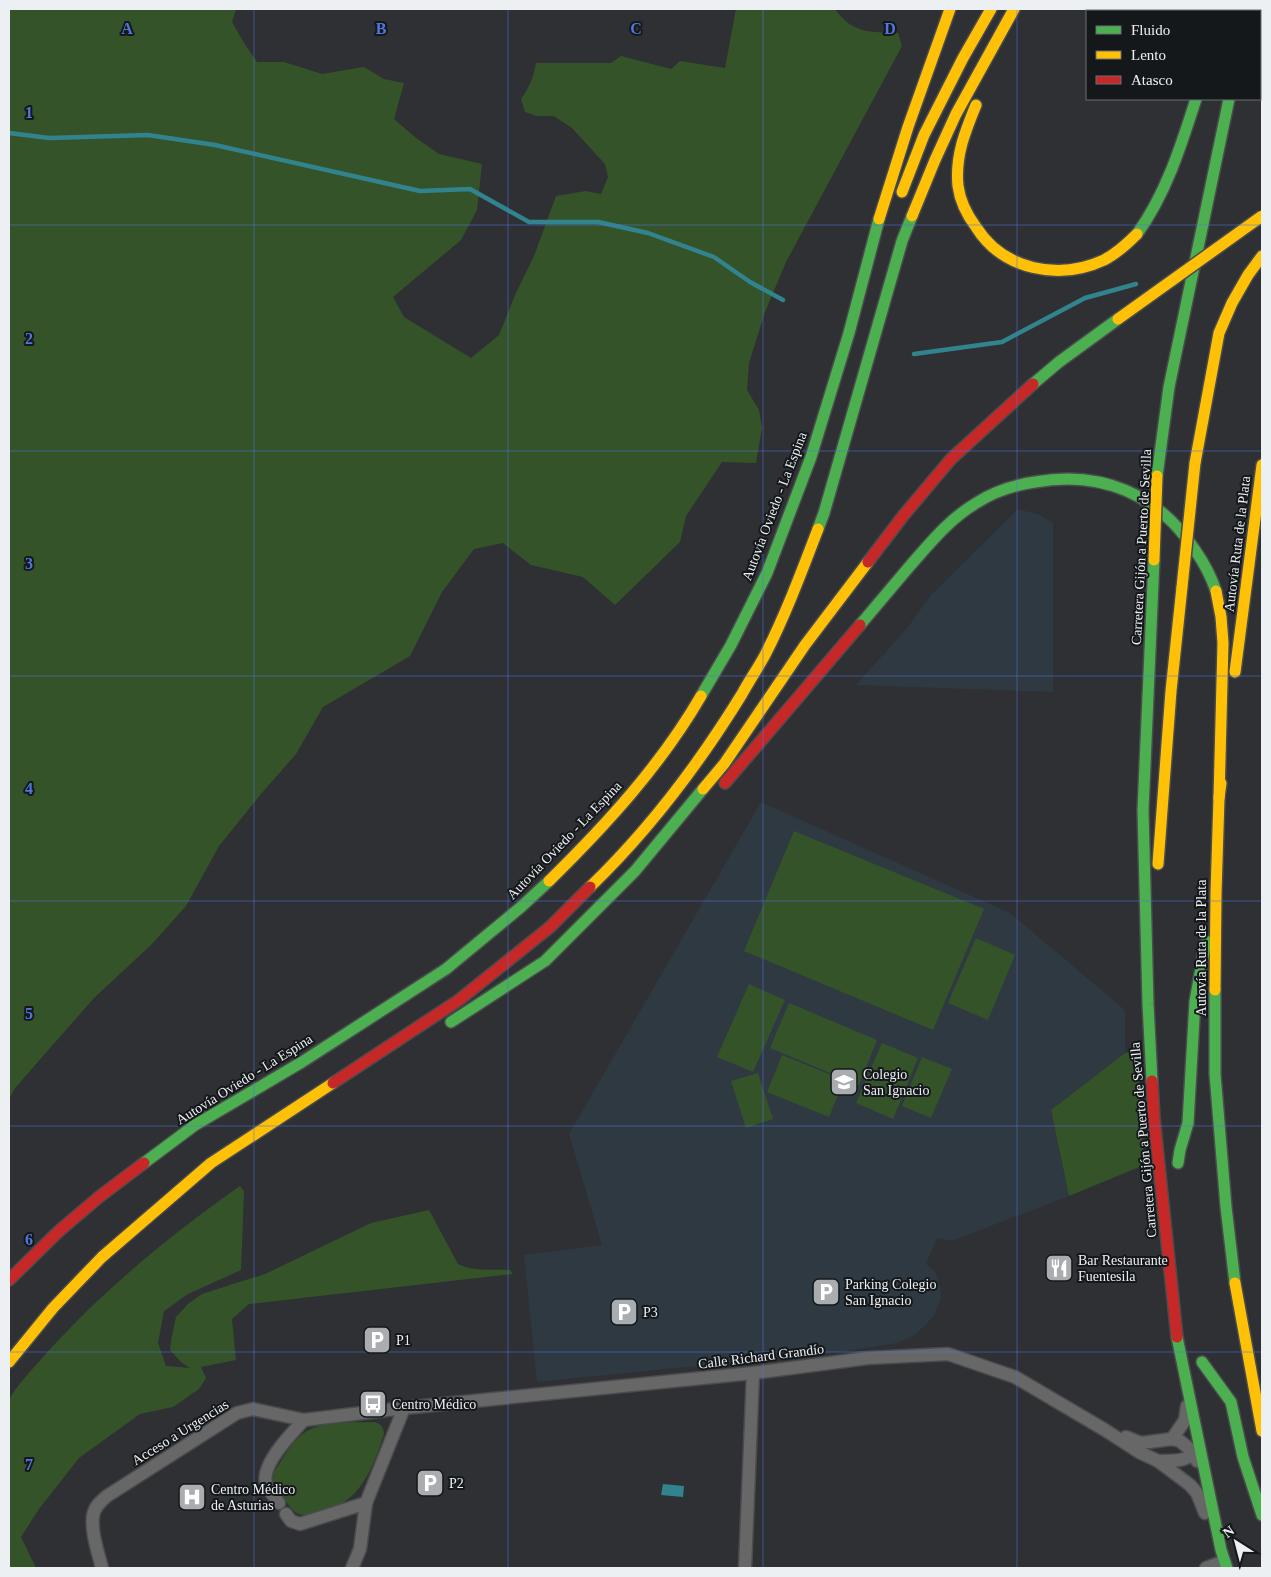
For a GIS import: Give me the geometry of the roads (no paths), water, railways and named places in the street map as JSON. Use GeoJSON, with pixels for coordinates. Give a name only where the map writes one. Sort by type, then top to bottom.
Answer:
{"type":"FeatureCollection","features":[{"type":"Feature","properties":{"kind":"highway"},"geometry":{"type":"LineString","coordinates":[[849,333],[875,233],[908,127],[950,9]]}},
{"type":"Feature","properties":{"kind":"highway"},"geometry":{"type":"LineString","coordinates":[[897,206],[924,135],[962,58],[990,9]]}},
{"type":"Feature","properties":{"kind":"highway"},"geometry":{"type":"LineString","coordinates":[[9,1362],[53,1308],[102,1257],[211,1163],[459,1000],[550,927],[612,866],[675,793],[723,725],[765,655],[798,580],[824,513],[902,240],[956,114],[1014,9]]}},
{"type":"Feature","properties":{"kind":"highway"},"geometry":{"type":"LineString","coordinates":[[1021,19],[995,64],[980,95],[959,148],[957,167],[958,188],[965,211],[974,229],[986,243],[1003,257],[1019,265],[1056,272],[1073,270],[1107,258],[1124,246],[1139,231],[1152,211],[1167,180],[1196,100]]}},
{"type":"Feature","properties":{"kind":"highway","name":"Carretera Gijón a Puerto de Sevilla"},"geometry":{"type":"LineString","coordinates":[[1224,1560],[1207,1479],[1203,1464],[1196,1451],[1188,1394],[1177,1339],[1154,1118],[1148,1004],[1143,810],[1158,476],[1169,387],[1229,100]]}},
{"type":"Feature","properties":{"kind":"highway"},"geometry":{"type":"LineString","coordinates":[[545,961],[635,871],[724,764],[805,645],[903,516],[951,459],[1059,362],[1262,216]]}},
{"type":"Feature","properties":{"kind":"highway"},"geometry":{"type":"LineString","coordinates":[[849,333],[890,223]]}},
{"type":"Feature","properties":{"kind":"highway","name":"Carretera Gijón a Puerto de Sevilla"},"geometry":{"type":"LineString","coordinates":[[1148,1004],[1171,691],[1195,463],[1219,333],[1232,303],[1248,275],[1262,256]]}},
{"type":"Feature","properties":{"kind":"highway","name":"Autovía Oviedo - La Espina"},"geometry":{"type":"LineString","coordinates":[[9,1280],[59,1231],[99,1197],[195,1125],[302,1062],[446,968],[521,907],[610,818],[641,783],[693,710],[731,645],[767,573],[811,457],[849,333]]}},
{"type":"Feature","properties":{"kind":"highway","name":"Autovía Ruta de la Plata"},"geometry":{"type":"LineString","coordinates":[[1262,465],[1219,798],[1216,893],[1215,1074],[1235,1287],[1262,1431]]}},
{"type":"Feature","properties":{"kind":"highway"},"geometry":{"type":"LineString","coordinates":[[720,790],[936,537],[954,519],[980,501],[1010,488],[1027,483],[1059,479],[1100,483],[1121,489],[1155,506],[1171,519],[1189,539],[1204,564],[1215,589],[1222,615],[1223,651],[1219,798]]}},
{"type":"Feature","properties":{"kind":"highway"},"geometry":{"type":"LineString","coordinates":[[438,1030],[545,961],[602,915],[661,858]]}},
{"type":"Feature","properties":{"kind":"highway"},"geometry":{"type":"LineString","coordinates":[[1178,1163],[1188,1123],[1195,1001],[1216,893]]}},
{"type":"Feature","properties":{"kind":"highway"},"geometry":{"type":"LineString","coordinates":[[102,1257],[197,1190]]}},
{"type":"Feature","properties":{"kind":"highway"},"geometry":{"type":"LineString","coordinates":[[1202,1362],[1231,1402],[1243,1457],[1262,1515]]}},
{"type":"Feature","properties":{"kind":"street","name":"Calle Richard Grandío"},"geometry":{"type":"LineString","coordinates":[[304,1420],[404,1408],[753,1373],[868,1358],[948,1354],[1015,1377],[1139,1452],[1158,1461],[1180,1476],[1197,1493],[1224,1560]]}},
{"type":"Feature","properties":{"kind":"street"},"geometry":{"type":"LineString","coordinates":[[745,1568],[753,1373]]}},
{"type":"Feature","properties":{"kind":"street"},"geometry":{"type":"LineString","coordinates":[[1188,1394],[1185,1420],[1172,1439],[1180,1441],[1191,1450],[1196,1451]]}},
{"type":"Feature","properties":{"kind":"street"},"geometry":{"type":"LineString","coordinates":[[352,1568],[360,1550],[366,1503],[404,1408]]}},
{"type":"Feature","properties":{"kind":"street","name":"Acceso a Urgencias"},"geometry":{"type":"LineString","coordinates":[[102,1568],[97,1550],[93,1515],[98,1504],[107,1496],[237,1413],[253,1409],[304,1420]]}},
{"type":"Feature","properties":{"kind":"street"},"geometry":{"type":"LineString","coordinates":[[304,1420],[283,1444],[265,1472],[266,1484],[291,1520],[300,1524],[366,1503]]}},
{"type":"Feature","properties":{"kind":"street","name":"Calle Richard Grandío"},"geometry":{"type":"LineString","coordinates":[[1105,1430],[1141,1443],[1172,1439]]}},
{"type":"Feature","properties":{"kind":"street"},"geometry":{"type":"LineString","coordinates":[[1158,1461],[1181,1460],[1196,1451]]}},
{"type":"Feature","properties":{"kind":"street"},"geometry":{"type":"LineString","coordinates":[[1196,1451],[1207,1479]]}},
{"type":"Feature","properties":{"kind":"street"},"geometry":{"type":"LineString","coordinates":[[1206,1568],[1224,1560]]}},
{"type":"Feature","properties":{"kind":"water"},"geometry":{"type":"Polygon","coordinates":[[[663,1484],[684,1486],[683,1497],[661,1495],[663,1484]]]}},
{"type":"Feature","properties":{"kind":"waterway"},"geometry":{"type":"LineString","coordinates":[[9,133],[49,138],[148,135],[215,145],[420,191],[470,189],[529,222],[598,222],[648,233],[714,257],[750,282],[783,300]]}},
{"type":"Feature","properties":{"kind":"waterway"},"geometry":{"type":"LineString","coordinates":[[914,354],[1002,342],[1085,298],[1136,284]]}},
{"type":"Feature","properties":{"kind":"place","name":"Colegio San Ignacio"},"geometry":{"type":"Point","coordinates":[844,1082]}},
{"type":"Feature","properties":{"kind":"place","name":"Bar Restaurante Fuentesila"},"geometry":{"type":"Point","coordinates":[1059,1268]}},
{"type":"Feature","properties":{"kind":"place","name":"Parking Colegio San Ignacio"},"geometry":{"type":"Point","coordinates":[826,1292]}},
{"type":"Feature","properties":{"kind":"place","name":"P3"},"geometry":{"type":"Point","coordinates":[624,1312]}},
{"type":"Feature","properties":{"kind":"place","name":"P1"},"geometry":{"type":"Point","coordinates":[377,1340]}},
{"type":"Feature","properties":{"kind":"place","name":"Centro Médico"},"geometry":{"type":"Point","coordinates":[373,1404]}},
{"type":"Feature","properties":{"kind":"place","name":"P2"},"geometry":{"type":"Point","coordinates":[430,1483]}},
{"type":"Feature","properties":{"kind":"place","name":"Centro Médico de Asturias"},"geometry":{"type":"Point","coordinates":[192,1497]}}]}
